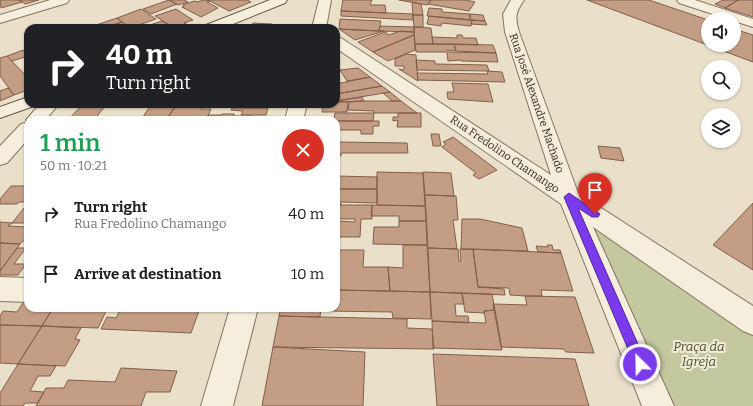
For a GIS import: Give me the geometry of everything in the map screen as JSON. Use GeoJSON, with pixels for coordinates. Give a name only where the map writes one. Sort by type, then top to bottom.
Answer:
{"type":"FeatureCollection","features":[{"type":"Feature","properties":{"kind":"street"},"geometry":{"type":"LineString","coordinates":[[0,19],[63,0]]}},
{"type":"Feature","properties":{"kind":"street"},"geometry":{"type":"LineString","coordinates":[[221,24],[281,0]]}},
{"type":"Feature","properties":{"kind":"street"},"geometry":{"type":"LineString","coordinates":[[320,24],[325,0]]}},
{"type":"Feature","properties":{"kind":"street","name":"Rua José Alexandre Machado"},"geometry":{"type":"LineString","coordinates":[[518,0],[512,5],[508,16],[512,32],[569,197],[658,406]]}},
{"type":"Feature","properties":{"kind":"street"},"geometry":{"type":"LineString","coordinates":[[683,0],[753,23]]}},
{"type":"Feature","properties":{"kind":"street","name":"Rua Fredolino Chamango"},"geometry":{"type":"LineString","coordinates":[[340,44],[753,322]]}},
{"type":"Feature","properties":{"kind":"street"},"geometry":{"type":"LineString","coordinates":[[0,113],[24,104]]}},
{"type":"Feature","properties":{"kind":"street"},"geometry":{"type":"LineString","coordinates":[[39,116],[46,108]]}},
{"type":"Feature","properties":{"kind":"street"},"geometry":{"type":"LineString","coordinates":[[0,158],[24,132]]}},
{"type":"Feature","properties":{"kind":"street"},"geometry":{"type":"LineString","coordinates":[[0,289],[24,290]]}},
{"type":"Feature","properties":{"kind":"street"},"geometry":{"type":"LineString","coordinates":[[217,406],[243,312]]}},
{"type":"Feature","properties":{"kind":"green space","name":"Praça da Igreja"},"geometry":{"type":"Polygon","coordinates":[[[571,201],[753,327],[753,406],[664,406],[571,201]]]}},
{"type":"Feature","properties":{"kind":"building"},"geometry":{"type":"Polygon","coordinates":[[[0,0],[19,0],[22,2],[1,8],[0,0]]]}},
{"type":"Feature","properties":{"kind":"building"},"geometry":{"type":"Polygon","coordinates":[[[19,0],[39,0],[25,4],[19,0]]]}},
{"type":"Feature","properties":{"kind":"building"},"geometry":{"type":"Polygon","coordinates":[[[169,0],[177,4],[151,14],[143,9],[169,0]]]}},
{"type":"Feature","properties":{"kind":"building"},"geometry":{"type":"Polygon","coordinates":[[[169,0],[184,0],[188,2],[178,5],[169,0]]]}},
{"type":"Feature","properties":{"kind":"building"},"geometry":{"type":"Polygon","coordinates":[[[204,0],[210,1],[207,2],[218,8],[201,17],[182,7],[184,7],[183,5],[194,1],[197,2],[204,0]]]}},
{"type":"Feature","properties":{"kind":"building"},"geometry":{"type":"Polygon","coordinates":[[[208,0],[247,0],[251,2],[229,11],[208,0]]]}},
{"type":"Feature","properties":{"kind":"building"},"geometry":{"type":"Polygon","coordinates":[[[343,0],[372,0],[370,5],[385,5],[386,13],[341,11],[343,0]]]}},
{"type":"Feature","properties":{"kind":"building"},"geometry":{"type":"Polygon","coordinates":[[[399,0],[431,0],[427,5],[399,0]]]}},
{"type":"Feature","properties":{"kind":"building"},"geometry":{"type":"Polygon","coordinates":[[[431,0],[465,0],[475,2],[469,11],[428,4],[431,0]]]}},
{"type":"Feature","properties":{"kind":"building"},"geometry":{"type":"Polygon","coordinates":[[[587,0],[649,0],[701,18],[701,43],[587,0]]]}},
{"type":"Feature","properties":{"kind":"building"},"geometry":{"type":"Polygon","coordinates":[[[723,0],[738,0],[725,8],[715,4],[723,0]]]}},
{"type":"Feature","properties":{"kind":"building"},"geometry":{"type":"Polygon","coordinates":[[[738,0],[753,0],[753,17],[741,12],[725,8],[738,0]]]}},
{"type":"Feature","properties":{"kind":"building"},"geometry":{"type":"Polygon","coordinates":[[[412,2],[421,4],[423,15],[413,15],[412,2]]]}},
{"type":"Feature","properties":{"kind":"building"},"geometry":{"type":"Polygon","coordinates":[[[429,8],[442,9],[442,12],[470,14],[470,20],[427,16],[429,8]]]}},
{"type":"Feature","properties":{"kind":"building"},"geometry":{"type":"Polygon","coordinates":[[[141,9],[156,19],[142,24],[125,24],[117,18],[141,9]]]}},
{"type":"Feature","properties":{"kind":"building"},"geometry":{"type":"Polygon","coordinates":[[[176,9],[193,20],[184,23],[186,24],[168,24],[155,16],[176,9]]]}},
{"type":"Feature","properties":{"kind":"building"},"geometry":{"type":"Polygon","coordinates":[[[341,11],[413,14],[413,20],[341,16],[341,11]]]}},
{"type":"Feature","properties":{"kind":"building"},"geometry":{"type":"Polygon","coordinates":[[[470,14],[483,15],[485,21],[470,20],[470,14]]]}},
{"type":"Feature","properties":{"kind":"building"},"geometry":{"type":"Polygon","coordinates":[[[413,15],[423,15],[423,27],[414,27],[413,15]]]}},
{"type":"Feature","properties":{"kind":"building"},"geometry":{"type":"Polygon","coordinates":[[[429,16],[472,20],[471,26],[442,23],[441,26],[427,24],[429,16]]]}},
{"type":"Feature","properties":{"kind":"building"},"geometry":{"type":"Polygon","coordinates":[[[117,18],[122,22],[116,24],[99,24],[117,18]]]}},
{"type":"Feature","properties":{"kind":"building"},"geometry":{"type":"Polygon","coordinates":[[[340,19],[381,21],[379,31],[340,29],[340,19]]]}},
{"type":"Feature","properties":{"kind":"building"},"geometry":{"type":"Polygon","coordinates":[[[472,20],[485,21],[487,25],[471,24],[472,20]]]}},
{"type":"Feature","properties":{"kind":"building"},"geometry":{"type":"Polygon","coordinates":[[[162,21],[167,24],[153,24],[162,21]]]}},
{"type":"Feature","properties":{"kind":"building"},"geometry":{"type":"Polygon","coordinates":[[[380,26],[414,27],[414,32],[379,31],[380,26]]]}},
{"type":"Feature","properties":{"kind":"building"},"geometry":{"type":"Polygon","coordinates":[[[414,27],[431,28],[433,44],[415,44],[414,27]]]}},
{"type":"Feature","properties":{"kind":"building"},"geometry":{"type":"Polygon","coordinates":[[[340,29],[384,31],[355,40],[340,29]]]}},
{"type":"Feature","properties":{"kind":"building"},"geometry":{"type":"Polygon","coordinates":[[[400,31],[414,32],[414,35],[373,52],[358,42],[385,32],[389,35],[400,31]]]}},
{"type":"Feature","properties":{"kind":"building"},"geometry":{"type":"Polygon","coordinates":[[[741,31],[753,35],[753,62],[726,52],[741,52],[741,31]]]}},
{"type":"Feature","properties":{"kind":"building"},"geometry":{"type":"Polygon","coordinates":[[[414,35],[415,50],[388,61],[373,52],[414,35]]]}},
{"type":"Feature","properties":{"kind":"building"},"geometry":{"type":"Polygon","coordinates":[[[457,35],[462,35],[463,38],[476,38],[478,45],[433,44],[432,37],[457,38],[457,35]]]}},
{"type":"Feature","properties":{"kind":"building"},"geometry":{"type":"Polygon","coordinates":[[[415,44],[454,44],[456,51],[447,50],[446,52],[416,52],[415,44]]]}},
{"type":"Feature","properties":{"kind":"building"},"geometry":{"type":"Polygon","coordinates":[[[454,44],[493,45],[496,53],[456,51],[454,44]]]}},
{"type":"Feature","properties":{"kind":"building"},"geometry":{"type":"Polygon","coordinates":[[[23,50],[24,51],[24,57],[12,61],[7,56],[23,50]]]}},
{"type":"Feature","properties":{"kind":"building"},"geometry":{"type":"Polygon","coordinates":[[[447,52],[496,53],[498,62],[461,60],[448,61],[447,52]]]}},
{"type":"Feature","properties":{"kind":"building"},"geometry":{"type":"Polygon","coordinates":[[[406,54],[416,55],[418,81],[399,69],[404,70],[404,66],[395,66],[395,59],[406,54]]]}},
{"type":"Feature","properties":{"kind":"building"},"geometry":{"type":"Polygon","coordinates":[[[7,56],[24,74],[24,91],[14,95],[0,76],[0,58],[7,56]]]}},
{"type":"Feature","properties":{"kind":"building"},"geometry":{"type":"Polygon","coordinates":[[[416,60],[435,61],[435,64],[487,65],[489,71],[417,70],[416,60]]]}},
{"type":"Feature","properties":{"kind":"building"},"geometry":{"type":"Polygon","coordinates":[[[358,68],[370,77],[347,81],[340,70],[358,68]]]}},
{"type":"Feature","properties":{"kind":"building"},"geometry":{"type":"Polygon","coordinates":[[[487,71],[502,72],[505,82],[418,80],[417,73],[488,74],[487,71]]]}},
{"type":"Feature","properties":{"kind":"building"},"geometry":{"type":"Polygon","coordinates":[[[370,77],[382,86],[340,93],[340,83],[370,77]]]}},
{"type":"Feature","properties":{"kind":"building"},"geometry":{"type":"Polygon","coordinates":[[[452,83],[488,84],[493,102],[448,99],[447,92],[454,92],[452,83]]]}},
{"type":"Feature","properties":{"kind":"building"},"geometry":{"type":"Polygon","coordinates":[[[382,86],[390,92],[340,100],[340,93],[382,86]]]}},
{"type":"Feature","properties":{"kind":"building"},"geometry":{"type":"Polygon","coordinates":[[[8,88],[14,95],[0,101],[0,91],[8,88]]]}},
{"type":"Feature","properties":{"kind":"building"},"geometry":{"type":"Polygon","coordinates":[[[390,92],[401,101],[392,101],[383,93],[390,92]]]}},
{"type":"Feature","properties":{"kind":"building"},"geometry":{"type":"Polygon","coordinates":[[[362,97],[364,101],[340,102],[340,100],[362,97]]]}},
{"type":"Feature","properties":{"kind":"building"},"geometry":{"type":"Polygon","coordinates":[[[401,101],[417,113],[374,113],[374,111],[348,110],[349,102],[401,101]]]}},
{"type":"Feature","properties":{"kind":"building"},"geometry":{"type":"Polygon","coordinates":[[[340,102],[348,102],[347,112],[322,112],[322,108],[340,108],[340,102]]]}},
{"type":"Feature","properties":{"kind":"building"},"geometry":{"type":"Polygon","coordinates":[[[79,108],[104,108],[97,116],[72,116],[79,108]]]}},
{"type":"Feature","properties":{"kind":"building"},"geometry":{"type":"Polygon","coordinates":[[[149,108],[174,108],[169,116],[144,116],[149,108]]]}},
{"type":"Feature","properties":{"kind":"building"},"geometry":{"type":"Polygon","coordinates":[[[174,108],[211,109],[208,116],[169,116],[174,108]]]}},
{"type":"Feature","properties":{"kind":"building"},"geometry":{"type":"Polygon","coordinates":[[[232,108],[268,108],[266,115],[241,115],[243,111],[231,110],[232,108]]]}},
{"type":"Feature","properties":{"kind":"building"},"geometry":{"type":"Polygon","coordinates":[[[335,113],[374,113],[373,121],[340,121],[340,116],[335,116],[335,113]]]}},
{"type":"Feature","properties":{"kind":"building"},"geometry":{"type":"Polygon","coordinates":[[[398,113],[421,113],[421,127],[397,127],[398,120],[393,121],[393,117],[398,117],[398,113]]]}},
{"type":"Feature","properties":{"kind":"building"},"geometry":{"type":"Polygon","coordinates":[[[234,114],[234,116],[208,116],[208,115],[234,114]]]}},
{"type":"Feature","properties":{"kind":"building"},"geometry":{"type":"Polygon","coordinates":[[[340,121],[379,121],[379,126],[373,126],[373,134],[361,134],[361,130],[340,130],[340,121]]]}},
{"type":"Feature","properties":{"kind":"building"},"geometry":{"type":"Polygon","coordinates":[[[431,134],[439,134],[441,146],[433,146],[431,134]]]}},
{"type":"Feature","properties":{"kind":"building"},"geometry":{"type":"Polygon","coordinates":[[[453,137],[497,170],[479,179],[473,175],[476,173],[442,147],[446,144],[443,142],[453,137]]]}},
{"type":"Feature","properties":{"kind":"building"},"geometry":{"type":"Polygon","coordinates":[[[340,142],[407,143],[408,153],[341,153],[341,156],[340,142]]]}},
{"type":"Feature","properties":{"kind":"building"},"geometry":{"type":"Polygon","coordinates":[[[598,146],[620,148],[624,161],[601,158],[598,146]]]}},
{"type":"Feature","properties":{"kind":"building"},"geometry":{"type":"Polygon","coordinates":[[[377,172],[423,173],[425,206],[377,205],[377,172]]]}},
{"type":"Feature","properties":{"kind":"building"},"geometry":{"type":"Polygon","coordinates":[[[423,172],[451,173],[454,196],[425,195],[423,172]]]}},
{"type":"Feature","properties":{"kind":"building"},"geometry":{"type":"Polygon","coordinates":[[[340,176],[377,177],[377,189],[340,189],[340,176]]]}},
{"type":"Feature","properties":{"kind":"building"},"geometry":{"type":"Polygon","coordinates":[[[11,186],[24,186],[24,202],[19,202],[17,204],[0,204],[0,199],[11,186]]]}},
{"type":"Feature","properties":{"kind":"building"},"geometry":{"type":"Polygon","coordinates":[[[340,189],[377,189],[377,203],[341,202],[341,205],[340,189]]]}},
{"type":"Feature","properties":{"kind":"building"},"geometry":{"type":"Polygon","coordinates":[[[425,195],[456,196],[458,220],[453,220],[457,249],[428,248],[425,195]]]}},
{"type":"Feature","properties":{"kind":"building"},"geometry":{"type":"Polygon","coordinates":[[[753,203],[753,270],[713,245],[753,203]]]}},
{"type":"Feature","properties":{"kind":"building"},"geometry":{"type":"Polygon","coordinates":[[[340,205],[372,205],[372,219],[361,219],[360,237],[340,237],[340,221],[355,222],[355,219],[340,219],[340,205]]]}},
{"type":"Feature","properties":{"kind":"building"},"geometry":{"type":"Polygon","coordinates":[[[372,205],[425,206],[426,221],[399,221],[399,216],[371,216],[372,205]]]}},
{"type":"Feature","properties":{"kind":"building"},"geometry":{"type":"Polygon","coordinates":[[[24,208],[24,223],[12,223],[24,208]]]}},
{"type":"Feature","properties":{"kind":"building"},"geometry":{"type":"Polygon","coordinates":[[[462,219],[480,219],[522,228],[528,251],[461,249],[462,219]]]}},
{"type":"Feature","properties":{"kind":"building"},"geometry":{"type":"Polygon","coordinates":[[[399,221],[426,221],[427,245],[373,244],[374,227],[399,227],[399,221]]]}},
{"type":"Feature","properties":{"kind":"building"},"geometry":{"type":"Polygon","coordinates":[[[0,222],[12,223],[8,226],[24,227],[24,241],[20,244],[0,243],[0,222]]]}},
{"type":"Feature","properties":{"kind":"building"},"geometry":{"type":"Polygon","coordinates":[[[0,243],[20,244],[0,271],[0,243]]]}},
{"type":"Feature","properties":{"kind":"building"},"geometry":{"type":"Polygon","coordinates":[[[403,245],[427,245],[430,292],[390,291],[388,267],[403,268],[403,245]]]}},
{"type":"Feature","properties":{"kind":"building"},"geometry":{"type":"Polygon","coordinates":[[[547,245],[552,245],[553,250],[560,250],[561,253],[538,252],[536,246],[548,247],[547,245]]]}},
{"type":"Feature","properties":{"kind":"building"},"geometry":{"type":"Polygon","coordinates":[[[17,248],[24,248],[24,251],[14,264],[24,264],[24,267],[18,275],[0,275],[0,271],[17,248]]]}},
{"type":"Feature","properties":{"kind":"building"},"geometry":{"type":"Polygon","coordinates":[[[428,248],[458,249],[459,261],[461,261],[460,249],[473,249],[478,287],[504,289],[505,295],[430,292],[428,248]]]}},
{"type":"Feature","properties":{"kind":"building"},"geometry":{"type":"Polygon","coordinates":[[[473,249],[561,253],[573,291],[541,290],[542,296],[525,296],[510,295],[509,288],[478,287],[473,249]]]}},
{"type":"Feature","properties":{"kind":"building"},"geometry":{"type":"Polygon","coordinates":[[[340,250],[364,250],[363,267],[388,267],[390,291],[340,290],[340,250]]]}},
{"type":"Feature","properties":{"kind":"building"},"geometry":{"type":"Polygon","coordinates":[[[340,290],[430,292],[431,319],[393,318],[392,312],[340,311],[340,290]]]}},
{"type":"Feature","properties":{"kind":"building"},"geometry":{"type":"Polygon","coordinates":[[[430,292],[462,293],[464,304],[455,304],[456,316],[468,316],[469,323],[432,321],[430,292]]]}},
{"type":"Feature","properties":{"kind":"building"},"geometry":{"type":"Polygon","coordinates":[[[462,293],[492,294],[495,310],[484,311],[484,313],[465,312],[462,293]]]}},
{"type":"Feature","properties":{"kind":"building"},"geometry":{"type":"Polygon","coordinates":[[[525,296],[575,297],[594,353],[566,352],[564,349],[501,347],[493,304],[527,305],[525,296]]]}},
{"type":"Feature","properties":{"kind":"building"},"geometry":{"type":"Polygon","coordinates":[[[24,302],[24,312],[51,312],[42,326],[0,325],[0,316],[3,311],[17,312],[24,302]]]}},
{"type":"Feature","properties":{"kind":"building"},"geometry":{"type":"Polygon","coordinates":[[[495,310],[502,350],[433,348],[432,321],[486,323],[484,311],[495,310]]]}},
{"type":"Feature","properties":{"kind":"building"},"geometry":{"type":"Polygon","coordinates":[[[51,312],[106,312],[98,328],[42,326],[51,312]]]}},
{"type":"Feature","properties":{"kind":"building"},"geometry":{"type":"Polygon","coordinates":[[[119,312],[199,312],[191,333],[101,329],[107,317],[116,318],[119,312]]]}},
{"type":"Feature","properties":{"kind":"building"},"geometry":{"type":"Polygon","coordinates":[[[280,312],[321,312],[320,317],[279,316],[280,312]]]}},
{"type":"Feature","properties":{"kind":"building"},"geometry":{"type":"Polygon","coordinates":[[[279,316],[407,319],[407,328],[432,329],[434,349],[273,347],[279,316]]]}},
{"type":"Feature","properties":{"kind":"building"},"geometry":{"type":"Polygon","coordinates":[[[0,325],[42,326],[18,364],[0,363],[0,325]]]}},
{"type":"Feature","properties":{"kind":"building"},"geometry":{"type":"Polygon","coordinates":[[[42,326],[81,328],[75,339],[80,340],[65,366],[18,364],[42,326]]]}},
{"type":"Feature","properties":{"kind":"building"},"geometry":{"type":"Polygon","coordinates":[[[273,347],[365,352],[363,406],[262,406],[273,347]]]}},
{"type":"Feature","properties":{"kind":"building"},"geometry":{"type":"Polygon","coordinates":[[[433,354],[575,359],[589,406],[437,406],[433,354]]]}},
{"type":"Feature","properties":{"kind":"building"},"geometry":{"type":"Polygon","coordinates":[[[18,364],[56,366],[50,376],[38,376],[30,391],[44,392],[38,403],[25,403],[23,406],[0,406],[0,393],[18,364]]]}},
{"type":"Feature","properties":{"kind":"building"},"geometry":{"type":"Polygon","coordinates":[[[121,368],[177,371],[170,392],[146,392],[141,406],[36,406],[46,388],[64,388],[68,380],[115,382],[121,368]]]}},
{"type":"Feature","properties":{"kind":"route"},"geometry":{"type":"LineString","coordinates":[[595,214],[569,197],[640,364]]}}]}
